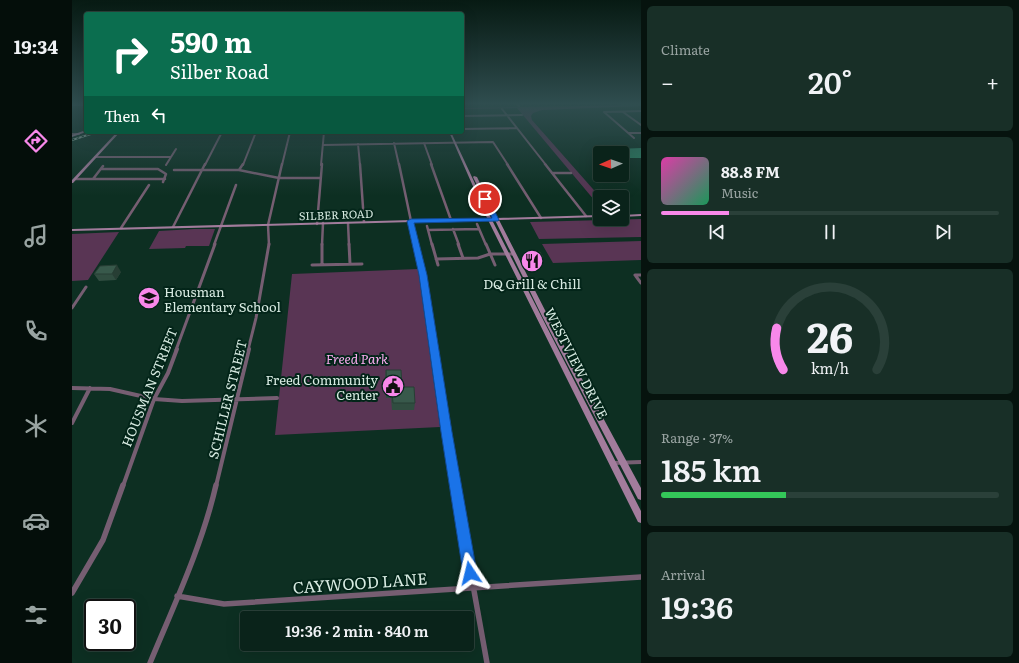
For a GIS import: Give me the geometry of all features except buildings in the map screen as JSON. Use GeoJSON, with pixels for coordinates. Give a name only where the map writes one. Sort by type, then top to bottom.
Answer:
{"type":"FeatureCollection","features":[{"type":"Feature","properties":{"kind":"main road"},"geometry":{"type":"LineString","coordinates":[[73,181],[117,134]]}},
{"type":"Feature","properties":{"kind":"main road","name":"WESTVIEW DRIVE"},"geometry":{"type":"LineString","coordinates":[[451,134],[478,189],[490,220],[510,254],[542,316],[641,519]]}},
{"type":"Feature","properties":{"kind":"main road","name":"WESTVIEW DRIVE"},"geometry":{"type":"LineString","coordinates":[[454,134],[456,142]]}},
{"type":"Feature","properties":{"kind":"main road","name":"WESTVIEW DRIVE"},"geometry":{"type":"LineString","coordinates":[[478,189],[496,220],[510,254]]}},
{"type":"Feature","properties":{"kind":"main road"},"geometry":{"type":"LineString","coordinates":[[629,216],[641,215]]}},
{"type":"Feature","properties":{"kind":"main road","name":"SILBER ROAD"},"geometry":{"type":"LineString","coordinates":[[72,230],[323,223],[348,225],[364,222],[496,220],[593,216]]}},
{"type":"Feature","properties":{"kind":"main road","name":"WESTVIEW DRIVE"},"geometry":{"type":"LineString","coordinates":[[542,316],[641,496]]}},
{"type":"Feature","properties":{"kind":"street"},"geometry":{"type":"LineString","coordinates":[[173,227],[221,134]]}},
{"type":"Feature","properties":{"kind":"street"},"geometry":{"type":"LineString","coordinates":[[239,170],[245,162],[255,134]]}},
{"type":"Feature","properties":{"kind":"street","name":"SCHILLER STREET"},"geometry":{"type":"LineString","coordinates":[[150,663],[210,508],[256,318],[269,250],[268,225],[290,134]]}},
{"type":"Feature","properties":{"kind":"street"},"geometry":{"type":"LineString","coordinates":[[317,224],[324,134]]}},
{"type":"Feature","properties":{"kind":"street"},"geometry":{"type":"LineString","coordinates":[[522,134],[586,216]]}},
{"type":"Feature","properties":{"kind":"street"},"geometry":{"type":"LineString","coordinates":[[630,134],[634,138]]}},
{"type":"Feature","properties":{"kind":"street"},"geometry":{"type":"LineString","coordinates":[[323,145],[493,142],[541,218]]}},
{"type":"Feature","properties":{"kind":"street"},"geometry":{"type":"LineString","coordinates":[[424,143],[452,220]]}},
{"type":"Feature","properties":{"kind":"street"},"geometry":{"type":"LineString","coordinates":[[358,144],[364,222]]}},
{"type":"Feature","properties":{"kind":"street"},"geometry":{"type":"LineString","coordinates":[[394,144],[423,275],[446,432],[487,663]]}},
{"type":"Feature","properties":{"kind":"street"},"geometry":{"type":"LineString","coordinates":[[166,165],[176,149]]}},
{"type":"Feature","properties":{"kind":"street"},"geometry":{"type":"LineString","coordinates":[[96,158],[171,157]]}},
{"type":"Feature","properties":{"kind":"street"},"geometry":{"type":"LineString","coordinates":[[92,179],[103,166]]}},
{"type":"Feature","properties":{"kind":"street"},"geometry":{"type":"LineString","coordinates":[[120,169],[123,166]]}},
{"type":"Feature","properties":{"kind":"street"},"geometry":{"type":"LineString","coordinates":[[101,169],[159,168],[166,174],[163,182]]}},
{"type":"Feature","properties":{"kind":"street"},"geometry":{"type":"LineString","coordinates":[[174,170],[239,170],[279,178],[320,178]]}},
{"type":"Feature","properties":{"kind":"street"},"geometry":{"type":"LineString","coordinates":[[552,173],[571,173]]}},
{"type":"Feature","properties":{"kind":"street"},"geometry":{"type":"LineString","coordinates":[[73,181],[92,179],[165,178]]}},
{"type":"Feature","properties":{"kind":"street"},"geometry":{"type":"LineString","coordinates":[[121,228],[149,185]]}},
{"type":"Feature","properties":{"kind":"street","name":"HOUSMAN STREET"},"geometry":{"type":"LineString","coordinates":[[72,593],[103,540],[154,399],[168,373],[236,185]]}},
{"type":"Feature","properties":{"kind":"street"},"geometry":{"type":"LineString","coordinates":[[322,265],[323,223]]}},
{"type":"Feature","properties":{"kind":"street"},"geometry":{"type":"LineString","coordinates":[[477,224],[495,265]]}},
{"type":"Feature","properties":{"kind":"street"},"geometry":{"type":"LineString","coordinates":[[348,225],[350,264]]}},
{"type":"Feature","properties":{"kind":"street"},"geometry":{"type":"LineString","coordinates":[[427,226],[438,265]]}},
{"type":"Feature","properties":{"kind":"street"},"geometry":{"type":"LineString","coordinates":[[453,229],[464,258]]}},
{"type":"Feature","properties":{"kind":"street"},"geometry":{"type":"LineString","coordinates":[[428,230],[479,229]]}},
{"type":"Feature","properties":{"kind":"street"},"geometry":{"type":"LineString","coordinates":[[436,259],[478,258],[490,254],[510,254]]}},
{"type":"Feature","properties":{"kind":"street"},"geometry":{"type":"LineString","coordinates":[[312,265],[362,264]]}},
{"type":"Feature","properties":{"kind":"street"},"geometry":{"type":"LineString","coordinates":[[641,275],[635,276],[641,283]]}},
{"type":"Feature","properties":{"kind":"street"},"geometry":{"type":"LineString","coordinates":[[72,308],[86,287]]}},
{"type":"Feature","properties":{"kind":"street"},"geometry":{"type":"LineString","coordinates":[[72,388],[118,390],[154,399],[182,401],[276,398]]}},
{"type":"Feature","properties":{"kind":"street"},"geometry":{"type":"LineString","coordinates":[[72,423],[90,388]]}},
{"type":"Feature","properties":{"kind":"street"},"geometry":{"type":"LineString","coordinates":[[614,463],[641,462]]}},
{"type":"Feature","properties":{"kind":"street","name":"CAYWOOD LANE"},"geometry":{"type":"LineString","coordinates":[[177,596],[212,604],[224,604],[641,577]]}},
{"type":"Feature","properties":{"kind":"green space"},"geometry":{"type":"Polygon","coordinates":[[[539,134],[544,134],[594,190],[593,199],[539,134]]]}},
{"type":"Feature","properties":{"kind":"green space"},"geometry":{"type":"Polygon","coordinates":[[[629,219],[641,219],[641,237],[539,239],[530,222],[593,220],[593,226],[629,226],[629,219]]]}},
{"type":"Feature","properties":{"kind":"green space"},"geometry":{"type":"Polygon","coordinates":[[[215,229],[209,246],[149,249],[159,231],[215,229]]]}},
{"type":"Feature","properties":{"kind":"green space"},"geometry":{"type":"Polygon","coordinates":[[[119,232],[88,280],[72,281],[72,234],[119,232]]]}},
{"type":"Feature","properties":{"kind":"green space"},"geometry":{"type":"Polygon","coordinates":[[[641,241],[641,260],[553,263],[542,244],[641,241]]]}},
{"type":"Feature","properties":{"kind":"green space","name":"Freed Park"},"geometry":{"type":"Polygon","coordinates":[[[418,269],[440,427],[275,435],[292,274],[418,269]]]}},
{"type":"Feature","properties":{"kind":"shaded area"},"geometry":{"type":"Polygon","coordinates":[[[629,148],[641,148],[641,158],[629,158],[629,148]]]}},
{"type":"Feature","properties":{"kind":"railway"},"geometry":{"type":"LineString","coordinates":[[72,140],[91,134]]}},
{"type":"Feature","properties":{"kind":"place","name":"DQ Grill & Chill"},"geometry":{"type":"Point","coordinates":[532,261]}},
{"type":"Feature","properties":{"kind":"place","name":"Housman Elementary School"},"geometry":{"type":"Point","coordinates":[149,298]}},
{"type":"Feature","properties":{"kind":"place","name":"Freed Community Center"},"geometry":{"type":"Point","coordinates":[393,386]}},
{"type":"Feature","properties":{"kind":"route"},"geometry":{"type":"LineString","coordinates":[[470,573],[446,432],[423,275],[411,221],[496,220],[485,199]]}}]}
